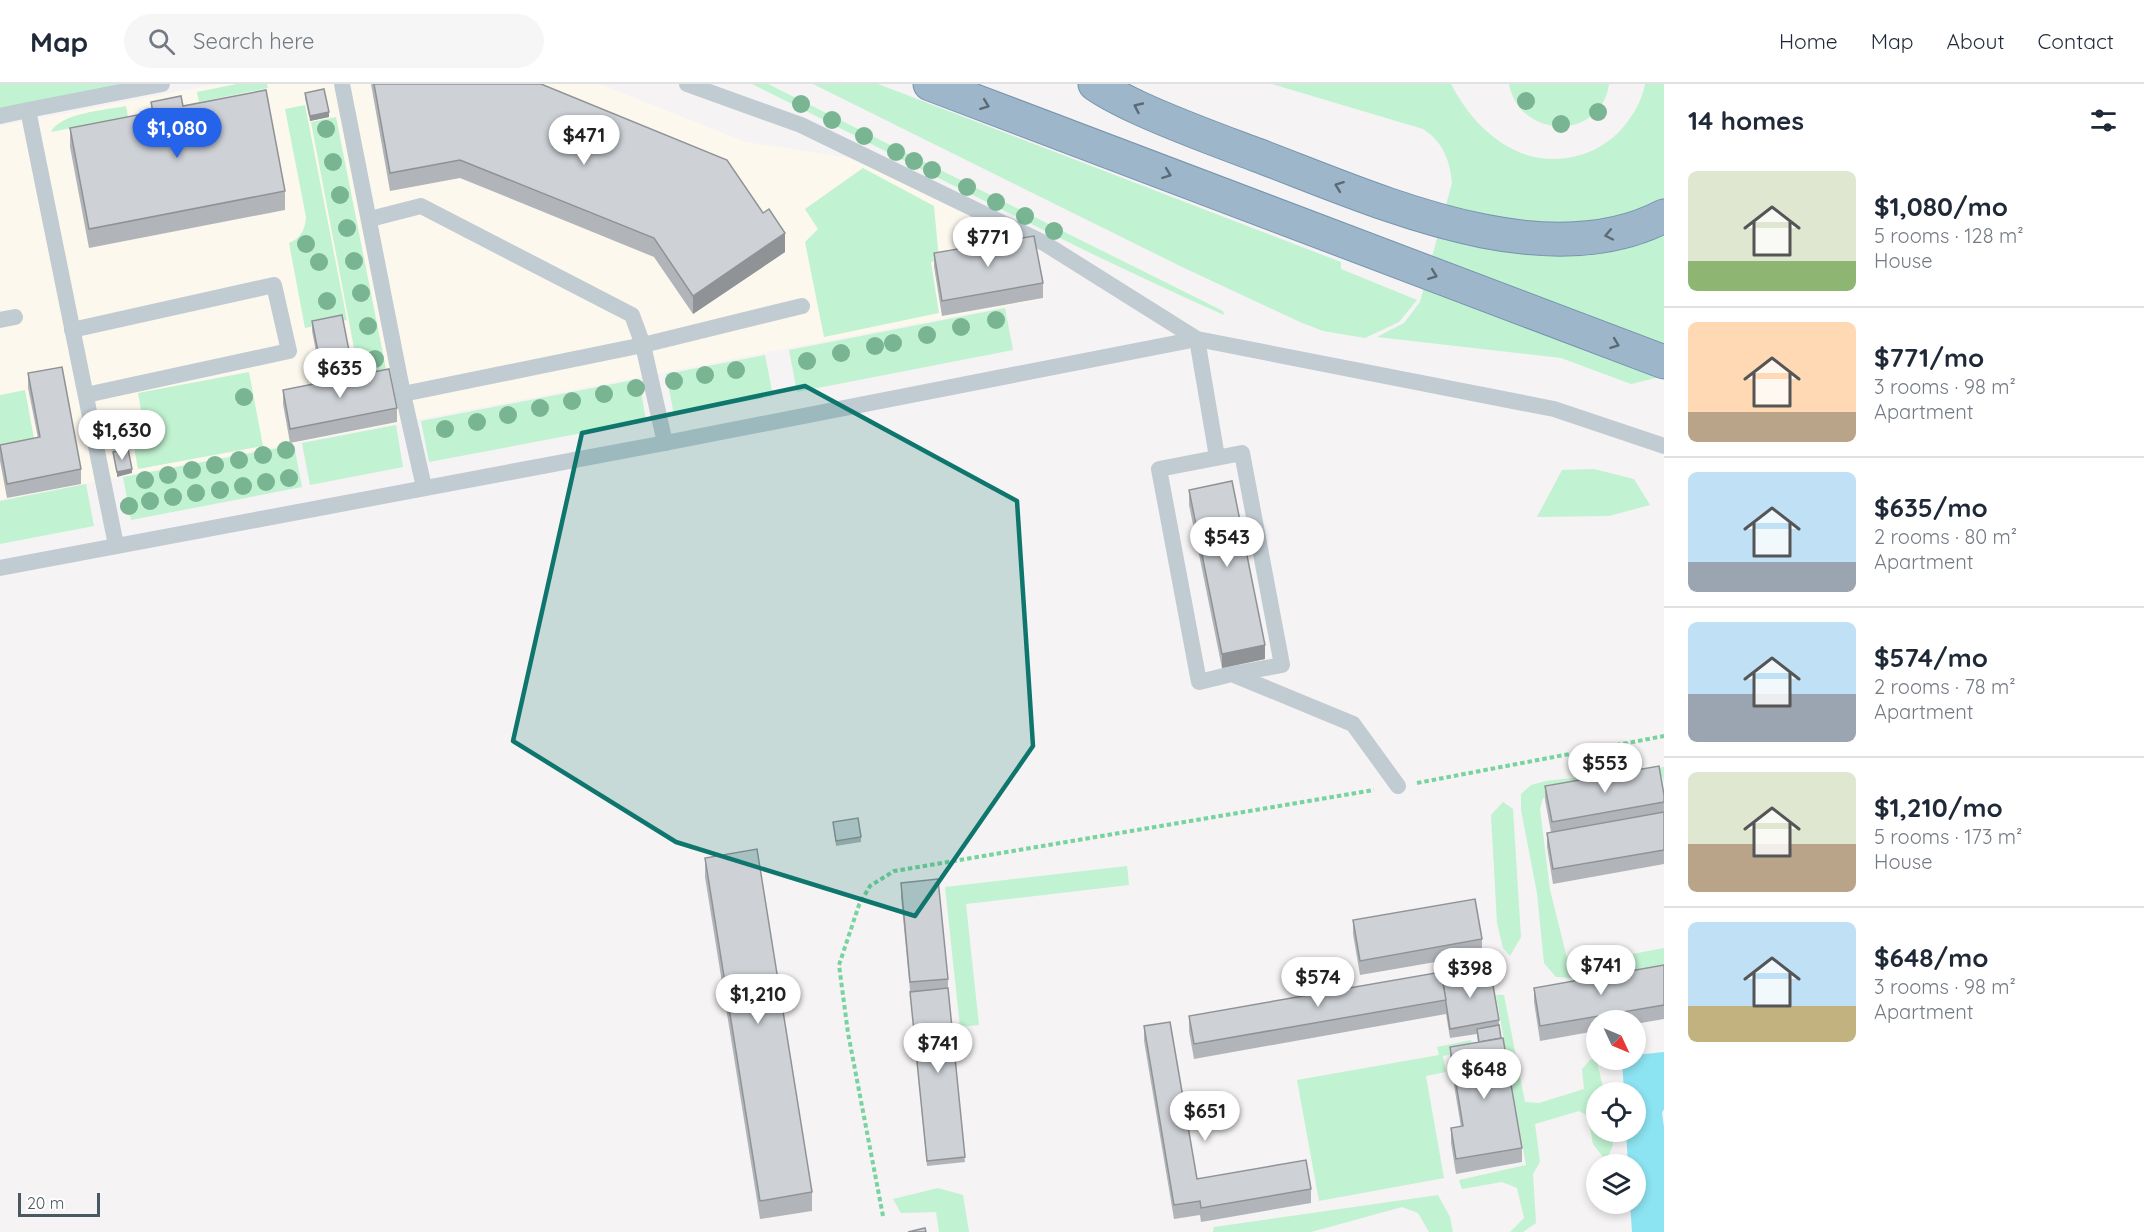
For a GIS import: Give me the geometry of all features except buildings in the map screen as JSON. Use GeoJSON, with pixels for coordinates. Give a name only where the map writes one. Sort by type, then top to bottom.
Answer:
{"type":"FeatureCollection","features":[{"type":"Feature","properties":{"kind":"highway"},"geometry":{"type":"LineString","coordinates":[[930,84],[1664,362]]}},
{"type":"Feature","properties":{"kind":"highway"},"geometry":{"type":"LineString","coordinates":[[1095,84],[1107,93],[1171,123],[1393,206],[1461,225],[1517,236],[1559,240],[1595,238],[1627,231],[1664,216]]}},
{"type":"Feature","properties":{"kind":"lane"},"geometry":{"type":"LineString","coordinates":[[0,116],[162,84]]}},
{"type":"Feature","properties":{"kind":"lane"},"geometry":{"type":"LineString","coordinates":[[342,84],[403,394],[424,487]]}},
{"type":"Feature","properties":{"kind":"lane"},"geometry":{"type":"LineString","coordinates":[[687,84],[801,125],[1034,238],[1197,339],[1554,409],[1664,446]]}},
{"type":"Feature","properties":{"kind":"lane"},"geometry":{"type":"LineString","coordinates":[[28,110],[116,545]]}},
{"type":"Feature","properties":{"kind":"lane"},"geometry":{"type":"LineString","coordinates":[[369,219],[421,206],[633,315],[643,345],[664,443]]}},
{"type":"Feature","properties":{"kind":"lane"},"geometry":{"type":"LineString","coordinates":[[72,330],[274,285],[289,351],[86,396]]}},
{"type":"Feature","properties":{"kind":"lane"},"geometry":{"type":"LineString","coordinates":[[403,394],[643,345],[802,306]]}},
{"type":"Feature","properties":{"kind":"lane"},"geometry":{"type":"LineString","coordinates":[[0,568],[664,443],[1197,339]]}},
{"type":"Feature","properties":{"kind":"lane"},"geometry":{"type":"LineString","coordinates":[[1197,339],[1217,457]]}},
{"type":"Feature","properties":{"kind":"lane"},"geometry":{"type":"LineString","coordinates":[[1242,453],[1282,665],[1232,674],[1199,682],[1159,469],[1242,453]]}},
{"type":"Feature","properties":{"kind":"lane"},"geometry":{"type":"LineString","coordinates":[[1232,674],[1353,724],[1398,786]]}},
{"type":"Feature","properties":{"kind":"path"},"geometry":{"type":"LineString","coordinates":[[883,1216],[848,1033],[838,965],[860,905],[870,886],[894,871],[1398,786],[1664,736]]}},
{"type":"Feature","properties":{"kind":"highlighted area"},"geometry":{"type":"Polygon","coordinates":[[[805,386],[1017,501],[1033,746],[915,916],[676,842],[513,741],[582,433],[805,386]]]}},
{"type":"Feature","properties":{"kind":"shaded area"},"geometry":{"type":"Polygon","coordinates":[[[217,84],[600,84],[746,142],[863,160],[1036,248],[1044,299],[0,500],[0,126],[217,84]]]}},
{"type":"Feature","properties":{"kind":"green space"},"geometry":{"type":"Polygon","coordinates":[[[0,84],[122,84],[0,109],[0,84]]]}},
{"type":"Feature","properties":{"kind":"green space"},"geometry":{"type":"Polygon","coordinates":[[[237,84],[267,84],[268,88],[199,102],[197,92],[237,84]]]}},
{"type":"Feature","properties":{"kind":"green space"},"geometry":{"type":"Polygon","coordinates":[[[752,84],[768,84],[1223,311],[1224,315],[1046,231],[752,84]]]}},
{"type":"Feature","properties":{"kind":"green space"},"geometry":{"type":"Polygon","coordinates":[[[813,84],[878,84],[1341,262],[1341,269],[1417,300],[1399,322],[1365,338],[1323,331],[1180,266],[813,84]]]}},
{"type":"Feature","properties":{"kind":"green space"},"geometry":{"type":"Polygon","coordinates":[[[1272,84],[1451,84],[1471,115],[1498,140],[1530,156],[1548,159],[1574,157],[1602,146],[1628,122],[1639,104],[1645,84],[1664,84],[1664,376],[1631,384],[1561,358],[1377,337],[1404,323],[1420,302],[1452,183],[1447,159],[1436,140],[1423,129],[1272,84]]]}},
{"type":"Feature","properties":{"kind":"green space"},"geometry":{"type":"Polygon","coordinates":[[[1509,84],[1609,84],[1603,103],[1592,116],[1577,124],[1560,126],[1543,124],[1528,116],[1516,102],[1509,84]]]}},
{"type":"Feature","properties":{"kind":"green space"},"geometry":{"type":"Polygon","coordinates":[[[305,105],[347,320],[305,328],[289,243],[302,233],[306,217],[285,109],[305,105]]]}},
{"type":"Feature","properties":{"kind":"green space"},"geometry":{"type":"Polygon","coordinates":[[[126,106],[128,117],[51,132],[64,120],[73,116],[126,106]]]}},
{"type":"Feature","properties":{"kind":"green space"},"geometry":{"type":"Polygon","coordinates":[[[336,117],[388,379],[361,385],[311,122],[336,117]]]}},
{"type":"Feature","properties":{"kind":"green space"},"geometry":{"type":"Polygon","coordinates":[[[863,168],[934,206],[939,260],[931,262],[939,313],[824,337],[805,242],[818,229],[805,209],[863,168]]]}},
{"type":"Feature","properties":{"kind":"green space"},"geometry":{"type":"Polygon","coordinates":[[[1005,308],[1013,350],[797,392],[789,350],[1005,308]]]}},
{"type":"Feature","properties":{"kind":"green space"},"geometry":{"type":"Polygon","coordinates":[[[765,355],[773,396],[674,415],[666,374],[765,355]]]}},
{"type":"Feature","properties":{"kind":"green space"},"geometry":{"type":"Polygon","coordinates":[[[249,372],[263,446],[138,469],[134,447],[113,451],[113,436],[118,424],[127,415],[141,410],[138,393],[249,372]]]}},
{"type":"Feature","properties":{"kind":"green space"},"geometry":{"type":"Polygon","coordinates":[[[639,379],[646,421],[429,462],[421,421],[639,379]]]}},
{"type":"Feature","properties":{"kind":"green space"},"geometry":{"type":"Polygon","coordinates":[[[25,390],[36,449],[0,456],[0,395],[25,390]]]}},
{"type":"Feature","properties":{"kind":"green space"},"geometry":{"type":"Polygon","coordinates":[[[396,425],[403,467],[310,485],[302,443],[396,425]]]}},
{"type":"Feature","properties":{"kind":"green space"},"geometry":{"type":"Polygon","coordinates":[[[294,445],[302,487],[131,520],[123,477],[294,445]]]}},
{"type":"Feature","properties":{"kind":"green space"},"geometry":{"type":"Polygon","coordinates":[[[1594,469],[1634,479],[1650,505],[1609,516],[1537,517],[1562,470],[1594,469]]]}},
{"type":"Feature","properties":{"kind":"green space"},"geometry":{"type":"Polygon","coordinates":[[[86,484],[94,526],[0,544],[0,501],[86,484]]]}},
{"type":"Feature","properties":{"kind":"green space"},"geometry":{"type":"Polygon","coordinates":[[[1664,767],[1664,782],[1662,776],[1543,798],[1540,809],[1550,890],[1569,966],[1664,948],[1664,965],[1590,979],[1556,977],[1544,963],[1537,893],[1521,810],[1521,794],[1531,785],[1546,781],[1664,767]]]}},
{"type":"Feature","properties":{"kind":"green space"},"geometry":{"type":"Polygon","coordinates":[[[1503,802],[1513,809],[1521,937],[1510,956],[1503,948],[1497,923],[1491,815],[1503,802]]]}},
{"type":"Feature","properties":{"kind":"green space"},"geometry":{"type":"Polygon","coordinates":[[[1127,866],[1129,885],[966,904],[979,1025],[960,1027],[945,887],[1127,866]]]}},
{"type":"Feature","properties":{"kind":"green space"},"geometry":{"type":"Polygon","coordinates":[[[1496,995],[1504,995],[1525,1102],[1539,1103],[1584,1089],[1582,1069],[1586,1065],[1586,1070],[1599,1070],[1602,1082],[1586,1082],[1586,1115],[1579,1111],[1535,1124],[1540,1162],[1533,1174],[1536,1223],[1523,1232],[1510,1232],[1524,1218],[1517,1188],[1502,1182],[1462,1189],[1459,1180],[1526,1165],[1496,995]]]}},
{"type":"Feature","properties":{"kind":"green space"},"geometry":{"type":"Polygon","coordinates":[[[1471,1040],[1473,1050],[1443,1056],[1446,1072],[1426,1076],[1444,1178],[1319,1201],[1297,1080],[1439,1055],[1437,1047],[1471,1040]]]}},
{"type":"Feature","properties":{"kind":"green space"},"geometry":{"type":"Polygon","coordinates":[[[1593,1142],[1613,1142],[1613,1145],[1609,1154],[1601,1154],[1593,1142]]]}},
{"type":"Feature","properties":{"kind":"green space"},"geometry":{"type":"Polygon","coordinates":[[[938,1188],[963,1195],[969,1232],[939,1232],[936,1212],[901,1213],[893,1199],[938,1188]]]}},
{"type":"Feature","properties":{"kind":"green space"},"geometry":{"type":"Polygon","coordinates":[[[1438,1195],[1450,1217],[1453,1232],[1429,1232],[1418,1213],[1402,1207],[1311,1232],[1213,1232],[1214,1227],[1438,1195]]]}},
{"type":"Feature","properties":{"kind":"water"},"geometry":{"type":"Polygon","coordinates":[[[1664,1052],[1664,1109],[1662,1113],[1664,1232],[1632,1232],[1631,1214],[1646,1214],[1646,1154],[1627,1154],[1627,1142],[1646,1142],[1646,1082],[1623,1082],[1623,1070],[1646,1070],[1646,1054],[1664,1052]]]}}]}
